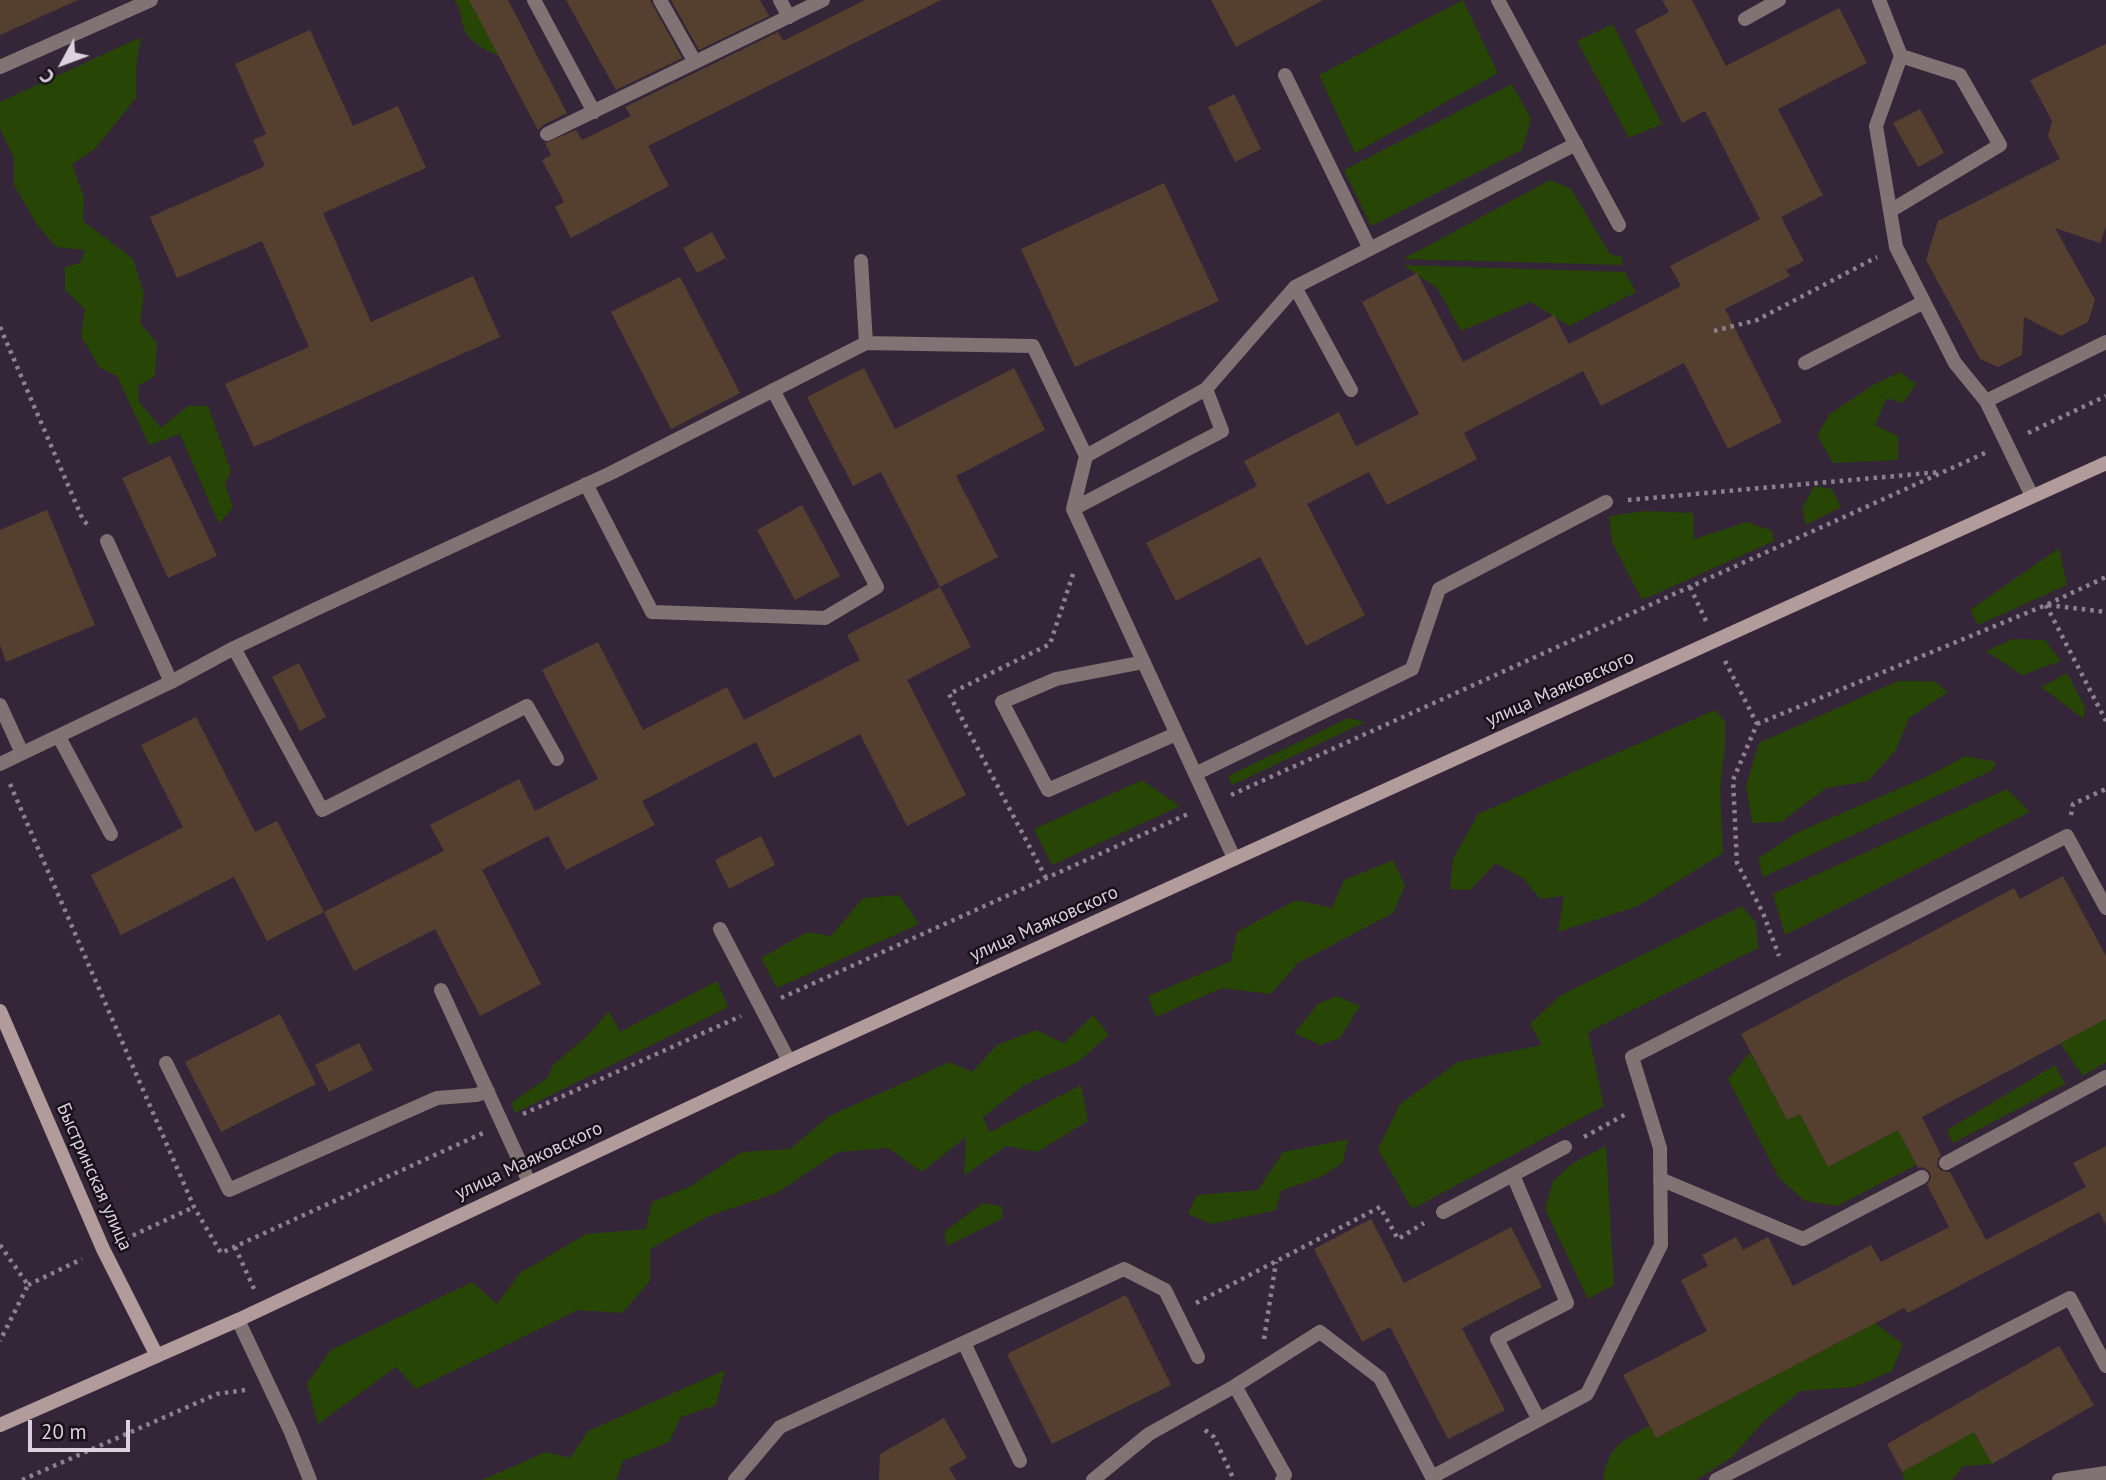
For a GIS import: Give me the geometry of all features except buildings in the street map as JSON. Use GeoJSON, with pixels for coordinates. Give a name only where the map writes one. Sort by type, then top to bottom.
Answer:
{"type":"FeatureCollection","features":[{"type":"Feature","properties":{"kind":"main road","name":"улица Маяковского"},"geometry":{"type":"LineString","coordinates":[[0,1425],[238,1320],[789,1061],[2106,463]]}},
{"type":"Feature","properties":{"kind":"main road","name":"Быстринская улица"},"geometry":{"type":"LineString","coordinates":[[0,1011],[103,1249],[156,1356]]}},
{"type":"Feature","properties":{"kind":"lane"},"geometry":{"type":"LineString","coordinates":[[0,67],[151,0]]}},
{"type":"Feature","properties":{"kind":"lane"},"geometry":{"type":"LineString","coordinates":[[534,0],[594,111]]}},
{"type":"Feature","properties":{"kind":"lane"},"geometry":{"type":"LineString","coordinates":[[660,0],[695,62]]}},
{"type":"Feature","properties":{"kind":"lane"},"geometry":{"type":"LineString","coordinates":[[780,0],[789,17]]}},
{"type":"Feature","properties":{"kind":"lane"},"geometry":{"type":"LineString","coordinates":[[547,134],[823,0]]}},
{"type":"Feature","properties":{"kind":"lane"},"geometry":{"type":"LineString","coordinates":[[1498,0],[1619,225]]}},
{"type":"Feature","properties":{"kind":"lane"},"geometry":{"type":"LineString","coordinates":[[1745,19],[1779,0]]}},
{"type":"Feature","properties":{"kind":"lane"},"geometry":{"type":"LineString","coordinates":[[1878,0],[1901,56],[1876,126],[1896,247],[1955,363],[1986,401],[2032,496]]}},
{"type":"Feature","properties":{"kind":"lane"},"geometry":{"type":"LineString","coordinates":[[1890,211],[2000,145],[1960,75],[1901,56]]}},
{"type":"Feature","properties":{"kind":"lane"},"geometry":{"type":"LineString","coordinates":[[1285,75],[1370,248]]}},
{"type":"Feature","properties":{"kind":"lane"},"geometry":{"type":"LineString","coordinates":[[1086,456],[1206,389],[1295,287],[1576,144]]}},
{"type":"Feature","properties":{"kind":"lane"},"geometry":{"type":"LineString","coordinates":[[861,261],[866,343]]}},
{"type":"Feature","properties":{"kind":"lane"},"geometry":{"type":"LineString","coordinates":[[1295,287],[1351,390]]}},
{"type":"Feature","properties":{"kind":"lane"},"geometry":{"type":"LineString","coordinates":[[1805,363],[1924,302]]}},
{"type":"Feature","properties":{"kind":"lane"},"geometry":{"type":"LineString","coordinates":[[1986,401],[2106,342]]}},
{"type":"Feature","properties":{"kind":"lane"},"geometry":{"type":"LineString","coordinates":[[0,763],[172,682],[233,648],[586,484],[866,343],[1033,346],[1086,456],[1073,509],[1234,858]]}},
{"type":"Feature","properties":{"kind":"lane"},"geometry":{"type":"LineString","coordinates":[[1073,509],[1222,431],[1206,389]]}},
{"type":"Feature","properties":{"kind":"lane"},"geometry":{"type":"LineString","coordinates":[[586,484],[652,612],[825,618],[877,587],[773,390]]}},
{"type":"Feature","properties":{"kind":"lane"},"geometry":{"type":"LineString","coordinates":[[1195,774],[1412,669],[1439,589],[1606,502]]}},
{"type":"Feature","properties":{"kind":"lane"},"geometry":{"type":"LineString","coordinates":[[107,541],[172,682]]}},
{"type":"Feature","properties":{"kind":"lane"},"geometry":{"type":"LineString","coordinates":[[233,648],[322,810],[527,706],[557,759]]}},
{"type":"Feature","properties":{"kind":"lane"},"geometry":{"type":"LineString","coordinates":[[1144,662],[1056,679],[1002,702],[1048,790],[1176,734]]}},
{"type":"Feature","properties":{"kind":"lane"},"geometry":{"type":"LineString","coordinates":[[0,705],[22,753]]}},
{"type":"Feature","properties":{"kind":"lane"},"geometry":{"type":"LineString","coordinates":[[59,737],[111,834]]}},
{"type":"Feature","properties":{"kind":"lane"},"geometry":{"type":"LineString","coordinates":[[1093,1480],[1149,1434],[1235,1386],[1320,1332],[1380,1378],[1432,1477],[1587,1394],[1661,1245],[1660,1148],[1632,1057],[2067,836],[2106,908]]}},
{"type":"Feature","properties":{"kind":"lane"},"geometry":{"type":"LineString","coordinates":[[720,929],[789,1061]]}},
{"type":"Feature","properties":{"kind":"lane"},"geometry":{"type":"LineString","coordinates":[[441,990],[529,1182]]}},
{"type":"Feature","properties":{"kind":"lane"},"geometry":{"type":"LineString","coordinates":[[166,1063],[229,1190],[438,1098],[476,1095],[488,1090]]}},
{"type":"Feature","properties":{"kind":"lane"},"geometry":{"type":"LineString","coordinates":[[1946,1163],[2106,1077]]}},
{"type":"Feature","properties":{"kind":"lane"},"geometry":{"type":"LineString","coordinates":[[1443,1212],[1565,1147]]}},
{"type":"Feature","properties":{"kind":"lane"},"geometry":{"type":"LineString","coordinates":[[1513,1175],[1567,1303],[1497,1339],[1539,1420]]}},
{"type":"Feature","properties":{"kind":"lane"},"geometry":{"type":"LineString","coordinates":[[1660,1178],[1803,1239],[1922,1177]]}},
{"type":"Feature","properties":{"kind":"lane"},"geometry":{"type":"LineString","coordinates":[[736,1480],[780,1427],[1124,1269],[1165,1290],[1198,1357]]}},
{"type":"Feature","properties":{"kind":"lane"},"geometry":{"type":"LineString","coordinates":[[1716,1480],[2070,1298],[2106,1366]]}},
{"type":"Feature","properties":{"kind":"lane"},"geometry":{"type":"LineString","coordinates":[[238,1320],[290,1430],[310,1480]]}},
{"type":"Feature","properties":{"kind":"lane"},"geometry":{"type":"LineString","coordinates":[[964,1343],[1020,1461]]}},
{"type":"Feature","properties":{"kind":"lane"},"geometry":{"type":"LineString","coordinates":[[1235,1386],[1285,1475],[1282,1480]]}},
{"type":"Feature","properties":{"kind":"lane"},"geometry":{"type":"LineString","coordinates":[[2059,1480],[2106,1473]]}},
{"type":"Feature","properties":{"kind":"path"},"geometry":{"type":"LineString","coordinates":[[1714,331],[1757,320],[1896,247]]}},
{"type":"Feature","properties":{"kind":"path"},"geometry":{"type":"LineString","coordinates":[[0,327],[83,520],[107,541]]}},
{"type":"Feature","properties":{"kind":"path"},"geometry":{"type":"LineString","coordinates":[[0,763],[194,1207],[221,1253],[2106,396]]}},
{"type":"Feature","properties":{"kind":"path"},"geometry":{"type":"LineString","coordinates":[[1606,502],[1944,471]]}},
{"type":"Feature","properties":{"kind":"path"},"geometry":{"type":"LineString","coordinates":[[1788,978],[1762,913],[1737,863],[1733,780],[1757,723],[2106,578]]}},
{"type":"Feature","properties":{"kind":"path"},"geometry":{"type":"LineString","coordinates":[[1690,587],[1757,723]]}},
{"type":"Feature","properties":{"kind":"path"},"geometry":{"type":"LineString","coordinates":[[2046,605],[2106,612]]}},
{"type":"Feature","properties":{"kind":"path"},"geometry":{"type":"LineString","coordinates":[[2046,605],[2106,721]]}},
{"type":"Feature","properties":{"kind":"path"},"geometry":{"type":"LineString","coordinates":[[2073,804],[2106,789]]}},
{"type":"Feature","properties":{"kind":"path"},"geometry":{"type":"LineString","coordinates":[[1565,1147],[1645,1104]]}},
{"type":"Feature","properties":{"kind":"path"},"geometry":{"type":"LineString","coordinates":[[1177,1313],[1380,1207],[1398,1239],[1443,1212]]}},
{"type":"Feature","properties":{"kind":"path"},"geometry":{"type":"LineString","coordinates":[[0,1245],[28,1285],[0,1340]]}},
{"type":"Feature","properties":{"kind":"path"},"geometry":{"type":"LineString","coordinates":[[1259,1370],[1277,1261]]}},
{"type":"Feature","properties":{"kind":"path"},"geometry":{"type":"LineString","coordinates":[[22,1480],[217,1394],[254,1389]]}},
{"type":"Feature","properties":{"kind":"path"},"geometry":{"type":"LineString","coordinates":[[1186,1413],[1214,1437],[1234,1480]]}},
{"type":"Feature","properties":{"kind":"green space"},"geometry":{"type":"Polygon","coordinates":[[[454,0],[469,0],[499,56],[471,39],[464,29],[459,7],[454,0]]]}},
{"type":"Feature","properties":{"kind":"green space"},"geometry":{"type":"Polygon","coordinates":[[[1463,0],[1498,73],[1355,153],[1319,75],[1463,0]]]}},
{"type":"Feature","properties":{"kind":"green space"},"geometry":{"type":"Polygon","coordinates":[[[1613,24],[1662,124],[1629,138],[1577,41],[1613,24]]]}},
{"type":"Feature","properties":{"kind":"green space"},"geometry":{"type":"Polygon","coordinates":[[[141,37],[136,67],[136,98],[95,149],[72,164],[84,197],[83,221],[133,259],[144,294],[140,323],[157,343],[155,376],[138,386],[139,402],[161,428],[188,406],[208,406],[231,471],[225,485],[233,507],[219,524],[180,434],[149,445],[117,376],[100,368],[81,336],[85,309],[65,290],[65,267],[80,263],[85,250],[56,247],[36,223],[14,185],[14,158],[0,129],[0,102],[141,37]]]}},
{"type":"Feature","properties":{"kind":"green space"},"geometry":{"type":"Polygon","coordinates":[[[1512,84],[1531,119],[1522,150],[1371,226],[1344,170],[1512,84]]]}},
{"type":"Feature","properties":{"kind":"green space"},"geometry":{"type":"Polygon","coordinates":[[[1550,180],[1571,189],[1610,254],[1622,257],[1623,265],[1403,259],[1550,180]]]}},
{"type":"Feature","properties":{"kind":"green space"},"geometry":{"type":"Polygon","coordinates":[[[1403,265],[1625,272],[1636,292],[1569,326],[1531,302],[1461,331],[1437,288],[1403,265]]]}},
{"type":"Feature","properties":{"kind":"green space"},"geometry":{"type":"Polygon","coordinates":[[[1900,372],[1916,384],[1903,403],[1887,398],[1875,425],[1898,436],[1898,460],[1833,463],[1817,435],[1830,414],[1873,385],[1900,372]]]}},
{"type":"Feature","properties":{"kind":"green space"},"geometry":{"type":"Polygon","coordinates":[[[1814,486],[1832,489],[1841,507],[1806,525],[1802,509],[1814,486]]]}},
{"type":"Feature","properties":{"kind":"green space"},"geometry":{"type":"Polygon","coordinates":[[[1645,511],[1693,513],[1694,539],[1747,522],[1772,531],[1774,541],[1642,600],[1612,542],[1609,516],[1645,511]]]}},
{"type":"Feature","properties":{"kind":"green space"},"geometry":{"type":"Polygon","coordinates":[[[2059,548],[2067,585],[1978,625],[1970,610],[2059,548]]]}},
{"type":"Feature","properties":{"kind":"green space"},"geometry":{"type":"Polygon","coordinates":[[[2013,639],[2045,640],[2061,661],[2022,675],[1986,651],[2013,639]]]}},
{"type":"Feature","properties":{"kind":"green space"},"geometry":{"type":"Polygon","coordinates":[[[2067,673],[2085,707],[2084,719],[2041,687],[2067,673]]]}},
{"type":"Feature","properties":{"kind":"green space"},"geometry":{"type":"Polygon","coordinates":[[[1898,681],[1934,681],[1948,692],[1909,718],[1896,750],[1868,781],[1826,788],[1781,822],[1752,823],[1746,785],[1759,743],[1898,681]]]}},
{"type":"Feature","properties":{"kind":"green space"},"geometry":{"type":"Polygon","coordinates":[[[1715,710],[1725,721],[1720,789],[1723,853],[1638,906],[1558,932],[1564,896],[1540,899],[1524,879],[1496,863],[1470,890],[1450,889],[1453,859],[1478,814],[1715,710]]]}},
{"type":"Feature","properties":{"kind":"green space"},"geometry":{"type":"Polygon","coordinates":[[[1348,718],[1365,722],[1232,785],[1228,776],[1348,718]]]}},
{"type":"Feature","properties":{"kind":"green space"},"geometry":{"type":"Polygon","coordinates":[[[1965,756],[1996,762],[1993,770],[1763,877],[1758,859],[1796,833],[1928,776],[1965,756]]]}},
{"type":"Feature","properties":{"kind":"green space"},"geometry":{"type":"Polygon","coordinates":[[[1142,780],[1180,806],[1052,865],[1034,829],[1142,780]]]}},
{"type":"Feature","properties":{"kind":"green space"},"geometry":{"type":"Polygon","coordinates":[[[2007,789],[2030,812],[1785,935],[1773,894],[2007,789]]]}},
{"type":"Feature","properties":{"kind":"green space"},"geometry":{"type":"Polygon","coordinates":[[[1393,860],[1405,886],[1393,913],[1298,963],[1271,994],[1222,988],[1156,1017],[1148,996],[1231,961],[1237,932],[1296,900],[1332,908],[1344,880],[1393,860]]]}},
{"type":"Feature","properties":{"kind":"green space"},"geometry":{"type":"Polygon","coordinates":[[[899,895],[919,924],[777,988],[761,958],[807,932],[831,936],[863,898],[899,895]]]}},
{"type":"Feature","properties":{"kind":"green space"},"geometry":{"type":"Polygon","coordinates":[[[1742,906],[1756,923],[1758,948],[1588,1032],[1604,1106],[1412,1209],[1378,1149],[1400,1104],[1458,1062],[1542,1045],[1530,1024],[1561,995],[1742,906]]]}},
{"type":"Feature","properties":{"kind":"green space"},"geometry":{"type":"Polygon","coordinates":[[[717,981],[728,1007],[515,1113],[511,1103],[547,1078],[553,1065],[587,1036],[609,1011],[620,1032],[717,981]]]}},
{"type":"Feature","properties":{"kind":"green space"},"geometry":{"type":"Polygon","coordinates":[[[1337,996],[1360,1006],[1340,1038],[1320,1045],[1294,1033],[1318,1004],[1337,996]]]}},
{"type":"Feature","properties":{"kind":"green space"},"geometry":{"type":"Polygon","coordinates":[[[1093,1015],[1109,1035],[1078,1062],[1024,1085],[983,1117],[990,1132],[1081,1085],[1088,1121],[1037,1152],[1006,1146],[964,1176],[966,1137],[922,1172],[888,1148],[838,1152],[777,1193],[709,1216],[650,1249],[650,1281],[622,1313],[578,1310],[416,1389],[396,1367],[318,1424],[307,1383],[331,1350],[472,1282],[497,1304],[520,1273],[586,1234],[646,1229],[652,1202],[689,1187],[742,1152],[790,1149],[829,1116],[950,1062],[972,1072],[997,1045],[1036,1030],[1064,1043],[1093,1015]]]}},
{"type":"Feature","properties":{"kind":"green space"},"geometry":{"type":"Polygon","coordinates":[[[2106,1019],[2106,1062],[2083,1076],[2060,1043],[2106,1019]]]}},
{"type":"Feature","properties":{"kind":"green space"},"geometry":{"type":"Polygon","coordinates":[[[1750,1052],[1787,1120],[1800,1114],[1828,1167],[1898,1130],[1916,1165],[1837,1206],[1805,1201],[1779,1178],[1728,1079],[1750,1052]]]}},
{"type":"Feature","properties":{"kind":"green space"},"geometry":{"type":"Polygon","coordinates":[[[2055,1065],[2065,1084],[1953,1143],[1947,1130],[2055,1065]]]}},
{"type":"Feature","properties":{"kind":"green space"},"geometry":{"type":"Polygon","coordinates":[[[1348,1139],[1343,1162],[1323,1176],[1281,1191],[1276,1210],[1212,1224],[1188,1214],[1197,1195],[1258,1190],[1283,1152],[1348,1139]]]}},
{"type":"Feature","properties":{"kind":"green space"},"geometry":{"type":"Polygon","coordinates":[[[1606,1146],[1614,1285],[1588,1299],[1545,1209],[1553,1181],[1573,1163],[1606,1146]]]}},
{"type":"Feature","properties":{"kind":"green space"},"geometry":{"type":"Polygon","coordinates":[[[983,1203],[1002,1206],[1003,1218],[947,1246],[944,1232],[983,1203]]]}},
{"type":"Feature","properties":{"kind":"green space"},"geometry":{"type":"Polygon","coordinates":[[[1875,1323],[1903,1344],[1892,1371],[1854,1387],[1800,1391],[1765,1420],[1732,1457],[1696,1480],[1603,1480],[1613,1452],[1631,1436],[1649,1426],[1656,1438],[1875,1323]]]}},
{"type":"Feature","properties":{"kind":"green space"},"geometry":{"type":"Polygon","coordinates":[[[725,1370],[716,1405],[681,1417],[669,1442],[623,1461],[616,1480],[482,1480],[546,1452],[570,1458],[588,1431],[725,1370]]]}},
{"type":"Feature","properties":{"kind":"green space"},"geometry":{"type":"Polygon","coordinates":[[[1958,1404],[1992,1464],[1963,1466],[1952,1480],[1904,1480],[1902,1472],[1942,1449],[1958,1404]]]}}]}
